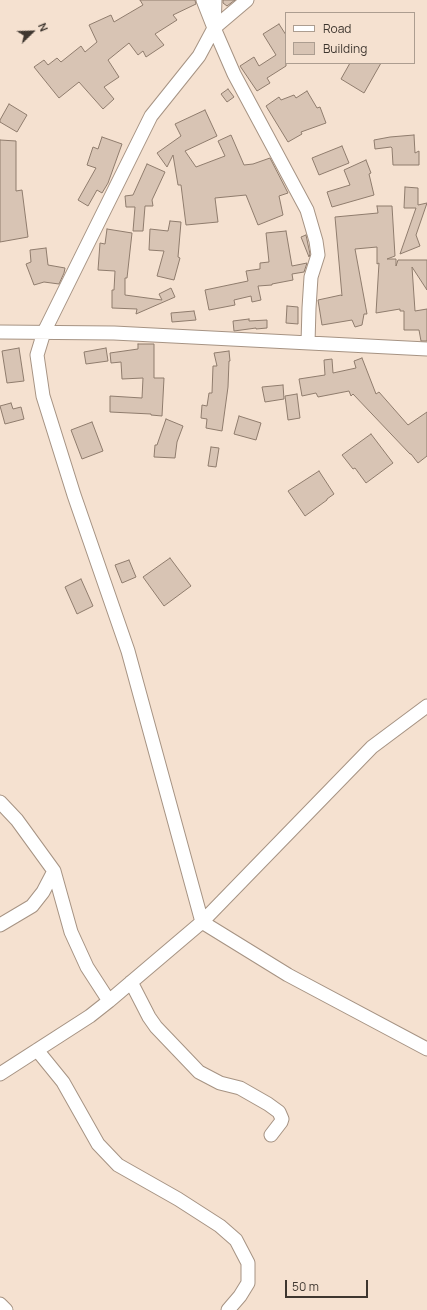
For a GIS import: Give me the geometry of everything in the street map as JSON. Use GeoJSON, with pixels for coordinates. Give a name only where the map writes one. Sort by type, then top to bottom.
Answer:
{"type":"FeatureCollection","features":[{"type":"Feature","properties":{"kind":"street"},"geometry":{"type":"LineString","coordinates":[[203,0],[234,74],[307,210],[316,241],[318,255],[311,277],[308,343]]}},
{"type":"Feature","properties":{"kind":"street"},"geometry":{"type":"LineString","coordinates":[[214,28],[216,0]]}},
{"type":"Feature","properties":{"kind":"street"},"geometry":{"type":"LineString","coordinates":[[247,0],[214,28],[199,56],[151,116],[44,332],[37,354],[43,396],[74,495],[128,651],[202,922],[288,975],[427,1048]]}},
{"type":"Feature","properties":{"kind":"street"},"geometry":{"type":"LineString","coordinates":[[0,332],[114,333],[427,349]]}},
{"type":"Feature","properties":{"kind":"street"},"geometry":{"type":"LineString","coordinates":[[0,1074],[90,1016],[202,922],[372,747],[427,706]]}},
{"type":"Feature","properties":{"kind":"street"},"geometry":{"type":"LineString","coordinates":[[0,802],[17,820],[54,871],[71,932],[87,968],[109,1001]]}},
{"type":"Feature","properties":{"kind":"street"},"geometry":{"type":"LineString","coordinates":[[0,925],[32,906],[43,892],[54,871]]}},
{"type":"Feature","properties":{"kind":"street"},"geometry":{"type":"LineString","coordinates":[[131,982],[156,1027],[199,1072],[220,1083],[240,1088],[279,1112],[282,1119],[281,1122],[271,1135]]}},
{"type":"Feature","properties":{"kind":"street"},"geometry":{"type":"LineString","coordinates":[[37,1050],[62,1082],[98,1144],[118,1165],[178,1199],[220,1226],[236,1240],[248,1263],[248,1283],[240,1296],[228,1310]]}},
{"type":"Feature","properties":{"kind":"street"},"geometry":{"type":"LineString","coordinates":[[0,1304],[6,1310]]}},
{"type":"Feature","properties":{"kind":"building"},"geometry":{"type":"Polygon","coordinates":[[[140,0],[195,0],[196,4],[173,15],[177,20],[155,34],[164,45],[146,57],[143,51],[138,55],[129,43],[108,60],[119,77],[104,87],[114,99],[103,109],[79,82],[59,98],[34,67],[44,60],[48,65],[57,58],[61,62],[81,46],[85,52],[97,42],[89,25],[111,15],[114,22],[143,5],[140,0]]]}},
{"type":"Feature","properties":{"kind":"building"},"geometry":{"type":"Polygon","coordinates":[[[223,0],[235,0],[227,6],[223,3],[223,0]]]}},
{"type":"Feature","properties":{"kind":"building"},"geometry":{"type":"Polygon","coordinates":[[[279,24],[285,33],[286,66],[267,78],[270,83],[257,91],[240,66],[254,57],[259,66],[276,55],[263,34],[279,24]]]}},
{"type":"Feature","properties":{"kind":"building"},"geometry":{"type":"Polygon","coordinates":[[[349,64],[380,64],[364,93],[341,79],[349,64]]]}},
{"type":"Feature","properties":{"kind":"building"},"geometry":{"type":"Polygon","coordinates":[[[228,89],[234,97],[227,102],[221,94],[228,89]]]}},
{"type":"Feature","properties":{"kind":"building"},"geometry":{"type":"Polygon","coordinates":[[[307,91],[317,108],[320,107],[326,123],[301,132],[302,134],[288,142],[266,106],[279,97],[281,100],[294,95],[296,98],[307,91]]]}},
{"type":"Feature","properties":{"kind":"building"},"geometry":{"type":"Polygon","coordinates":[[[9,104],[27,115],[17,132],[0,122],[9,104]]]}},
{"type":"Feature","properties":{"kind":"building"},"geometry":{"type":"Polygon","coordinates":[[[205,110],[217,136],[185,151],[196,167],[225,156],[218,141],[231,135],[244,165],[253,164],[270,158],[288,193],[279,196],[283,215],[258,225],[246,195],[215,198],[218,222],[186,225],[181,185],[178,185],[173,155],[167,167],[157,153],[181,136],[175,124],[205,110]]]}},
{"type":"Feature","properties":{"kind":"building"},"geometry":{"type":"Polygon","coordinates":[[[414,135],[415,153],[419,151],[419,165],[393,165],[391,147],[375,149],[374,140],[414,135]]]}},
{"type":"Feature","properties":{"kind":"building"},"geometry":{"type":"Polygon","coordinates":[[[102,137],[122,144],[108,183],[102,193],[97,190],[88,206],[78,200],[96,168],[87,165],[93,147],[98,149],[102,137]]]}},
{"type":"Feature","properties":{"kind":"building"},"geometry":{"type":"Polygon","coordinates":[[[0,140],[16,141],[16,191],[22,190],[28,237],[0,242],[0,140]]]}},
{"type":"Feature","properties":{"kind":"building"},"geometry":{"type":"Polygon","coordinates":[[[342,146],[349,163],[319,175],[312,158],[342,146]]]}},
{"type":"Feature","properties":{"kind":"building"},"geometry":{"type":"Polygon","coordinates":[[[366,160],[371,173],[369,174],[374,195],[332,207],[327,192],[350,185],[344,170],[366,160]]]}},
{"type":"Feature","properties":{"kind":"building"},"geometry":{"type":"Polygon","coordinates":[[[147,164],[165,172],[152,200],[153,206],[145,206],[143,231],[133,231],[135,207],[126,207],[125,196],[133,195],[147,164]]]}},
{"type":"Feature","properties":{"kind":"building"},"geometry":{"type":"Polygon","coordinates":[[[405,187],[418,188],[418,205],[427,203],[416,235],[420,246],[400,254],[416,208],[404,208],[405,187]]]}},
{"type":"Feature","properties":{"kind":"building"},"geometry":{"type":"Polygon","coordinates":[[[377,206],[392,206],[395,256],[387,259],[396,259],[396,266],[398,260],[427,260],[427,290],[412,267],[415,311],[427,309],[427,341],[421,341],[419,330],[404,330],[404,311],[400,311],[400,309],[376,313],[379,263],[377,264],[377,247],[355,249],[367,314],[364,314],[362,325],[355,327],[352,320],[322,325],[318,300],[342,296],[335,217],[378,213],[377,206]]]}},
{"type":"Feature","properties":{"kind":"building"},"geometry":{"type":"Polygon","coordinates":[[[170,221],[181,222],[178,257],[180,258],[174,280],[157,276],[164,251],[149,250],[150,229],[168,231],[170,221]]]}},
{"type":"Feature","properties":{"kind":"building"},"geometry":{"type":"Polygon","coordinates":[[[107,229],[132,233],[127,278],[125,278],[125,295],[162,300],[159,294],[171,288],[175,297],[136,314],[137,309],[112,308],[112,290],[114,290],[115,271],[98,270],[100,243],[105,244],[107,229]]]}},
{"type":"Feature","properties":{"kind":"building"},"geometry":{"type":"Polygon","coordinates":[[[286,231],[292,266],[307,263],[304,272],[292,274],[293,280],[272,285],[258,286],[261,300],[252,302],[251,296],[234,300],[235,305],[209,310],[205,290],[248,281],[246,271],[260,269],[260,263],[269,262],[266,233],[286,231]]]}},
{"type":"Feature","properties":{"kind":"building"},"geometry":{"type":"Polygon","coordinates":[[[306,235],[310,254],[309,257],[301,237],[306,235]]]}},
{"type":"Feature","properties":{"kind":"building"},"geometry":{"type":"Polygon","coordinates":[[[46,248],[48,265],[65,268],[64,273],[59,284],[44,282],[34,285],[26,264],[31,262],[30,250],[46,248]]]}},
{"type":"Feature","properties":{"kind":"building"},"geometry":{"type":"Polygon","coordinates":[[[287,306],[298,307],[298,324],[286,323],[287,306]]]}},
{"type":"Feature","properties":{"kind":"building"},"geometry":{"type":"Polygon","coordinates":[[[194,311],[196,320],[172,322],[171,313],[194,311]]]}},
{"type":"Feature","properties":{"kind":"building"},"geometry":{"type":"Polygon","coordinates":[[[249,319],[249,321],[267,320],[267,328],[234,331],[233,321],[249,319]]]}},
{"type":"Feature","properties":{"kind":"building"},"geometry":{"type":"Polygon","coordinates":[[[138,344],[154,344],[154,378],[164,378],[162,416],[110,412],[110,396],[142,398],[143,378],[122,379],[121,362],[111,363],[110,353],[138,349],[138,344]]]}},
{"type":"Feature","properties":{"kind":"building"},"geometry":{"type":"Polygon","coordinates":[[[19,348],[24,381],[7,383],[2,351],[19,348]]]}},
{"type":"Feature","properties":{"kind":"building"},"geometry":{"type":"Polygon","coordinates":[[[106,348],[108,361],[86,364],[84,352],[106,348]]]}},
{"type":"Feature","properties":{"kind":"building"},"geometry":{"type":"Polygon","coordinates":[[[229,351],[230,361],[228,387],[222,431],[206,428],[207,419],[201,418],[202,405],[207,406],[209,393],[212,393],[213,366],[217,366],[214,353],[229,351]]]}},
{"type":"Feature","properties":{"kind":"building"},"geometry":{"type":"Polygon","coordinates":[[[362,358],[376,394],[379,392],[408,425],[427,412],[427,456],[418,463],[353,394],[351,396],[349,391],[318,397],[316,393],[302,396],[299,379],[325,375],[324,360],[332,359],[333,373],[356,368],[354,361],[362,358]]]}},
{"type":"Feature","properties":{"kind":"building"},"geometry":{"type":"Polygon","coordinates":[[[283,385],[284,399],[265,402],[262,387],[283,385]]]}},
{"type":"Feature","properties":{"kind":"building"},"geometry":{"type":"Polygon","coordinates":[[[297,394],[300,418],[288,420],[285,396],[297,394]]]}},
{"type":"Feature","properties":{"kind":"building"},"geometry":{"type":"Polygon","coordinates":[[[11,403],[13,409],[21,407],[24,419],[5,424],[0,406],[11,403]]]}},
{"type":"Feature","properties":{"kind":"building"},"geometry":{"type":"Polygon","coordinates":[[[239,416],[261,423],[256,440],[234,434],[239,416]]]}},
{"type":"Feature","properties":{"kind":"building"},"geometry":{"type":"Polygon","coordinates":[[[166,419],[183,426],[177,442],[175,458],[154,457],[155,445],[157,445],[166,419]]]}},
{"type":"Feature","properties":{"kind":"building"},"geometry":{"type":"Polygon","coordinates":[[[92,422],[103,451],[82,459],[71,430],[92,422]]]}},
{"type":"Feature","properties":{"kind":"building"},"geometry":{"type":"Polygon","coordinates":[[[371,434],[393,463],[366,483],[355,468],[353,469],[342,455],[371,434]]]}},
{"type":"Feature","properties":{"kind":"building"},"geometry":{"type":"Polygon","coordinates":[[[211,447],[219,448],[216,467],[208,466],[211,447]]]}},
{"type":"Feature","properties":{"kind":"building"},"geometry":{"type":"Polygon","coordinates":[[[319,471],[334,494],[305,516],[288,491],[319,471]]]}},
{"type":"Feature","properties":{"kind":"building"},"geometry":{"type":"Polygon","coordinates":[[[170,558],[191,586],[164,606],[143,577],[170,558]]]}},
{"type":"Feature","properties":{"kind":"building"},"geometry":{"type":"Polygon","coordinates":[[[129,560],[136,577],[122,583],[115,565],[129,560]]]}},
{"type":"Feature","properties":{"kind":"building"},"geometry":{"type":"Polygon","coordinates":[[[81,579],[93,606],[77,614],[65,587],[81,579]]]}}]}
